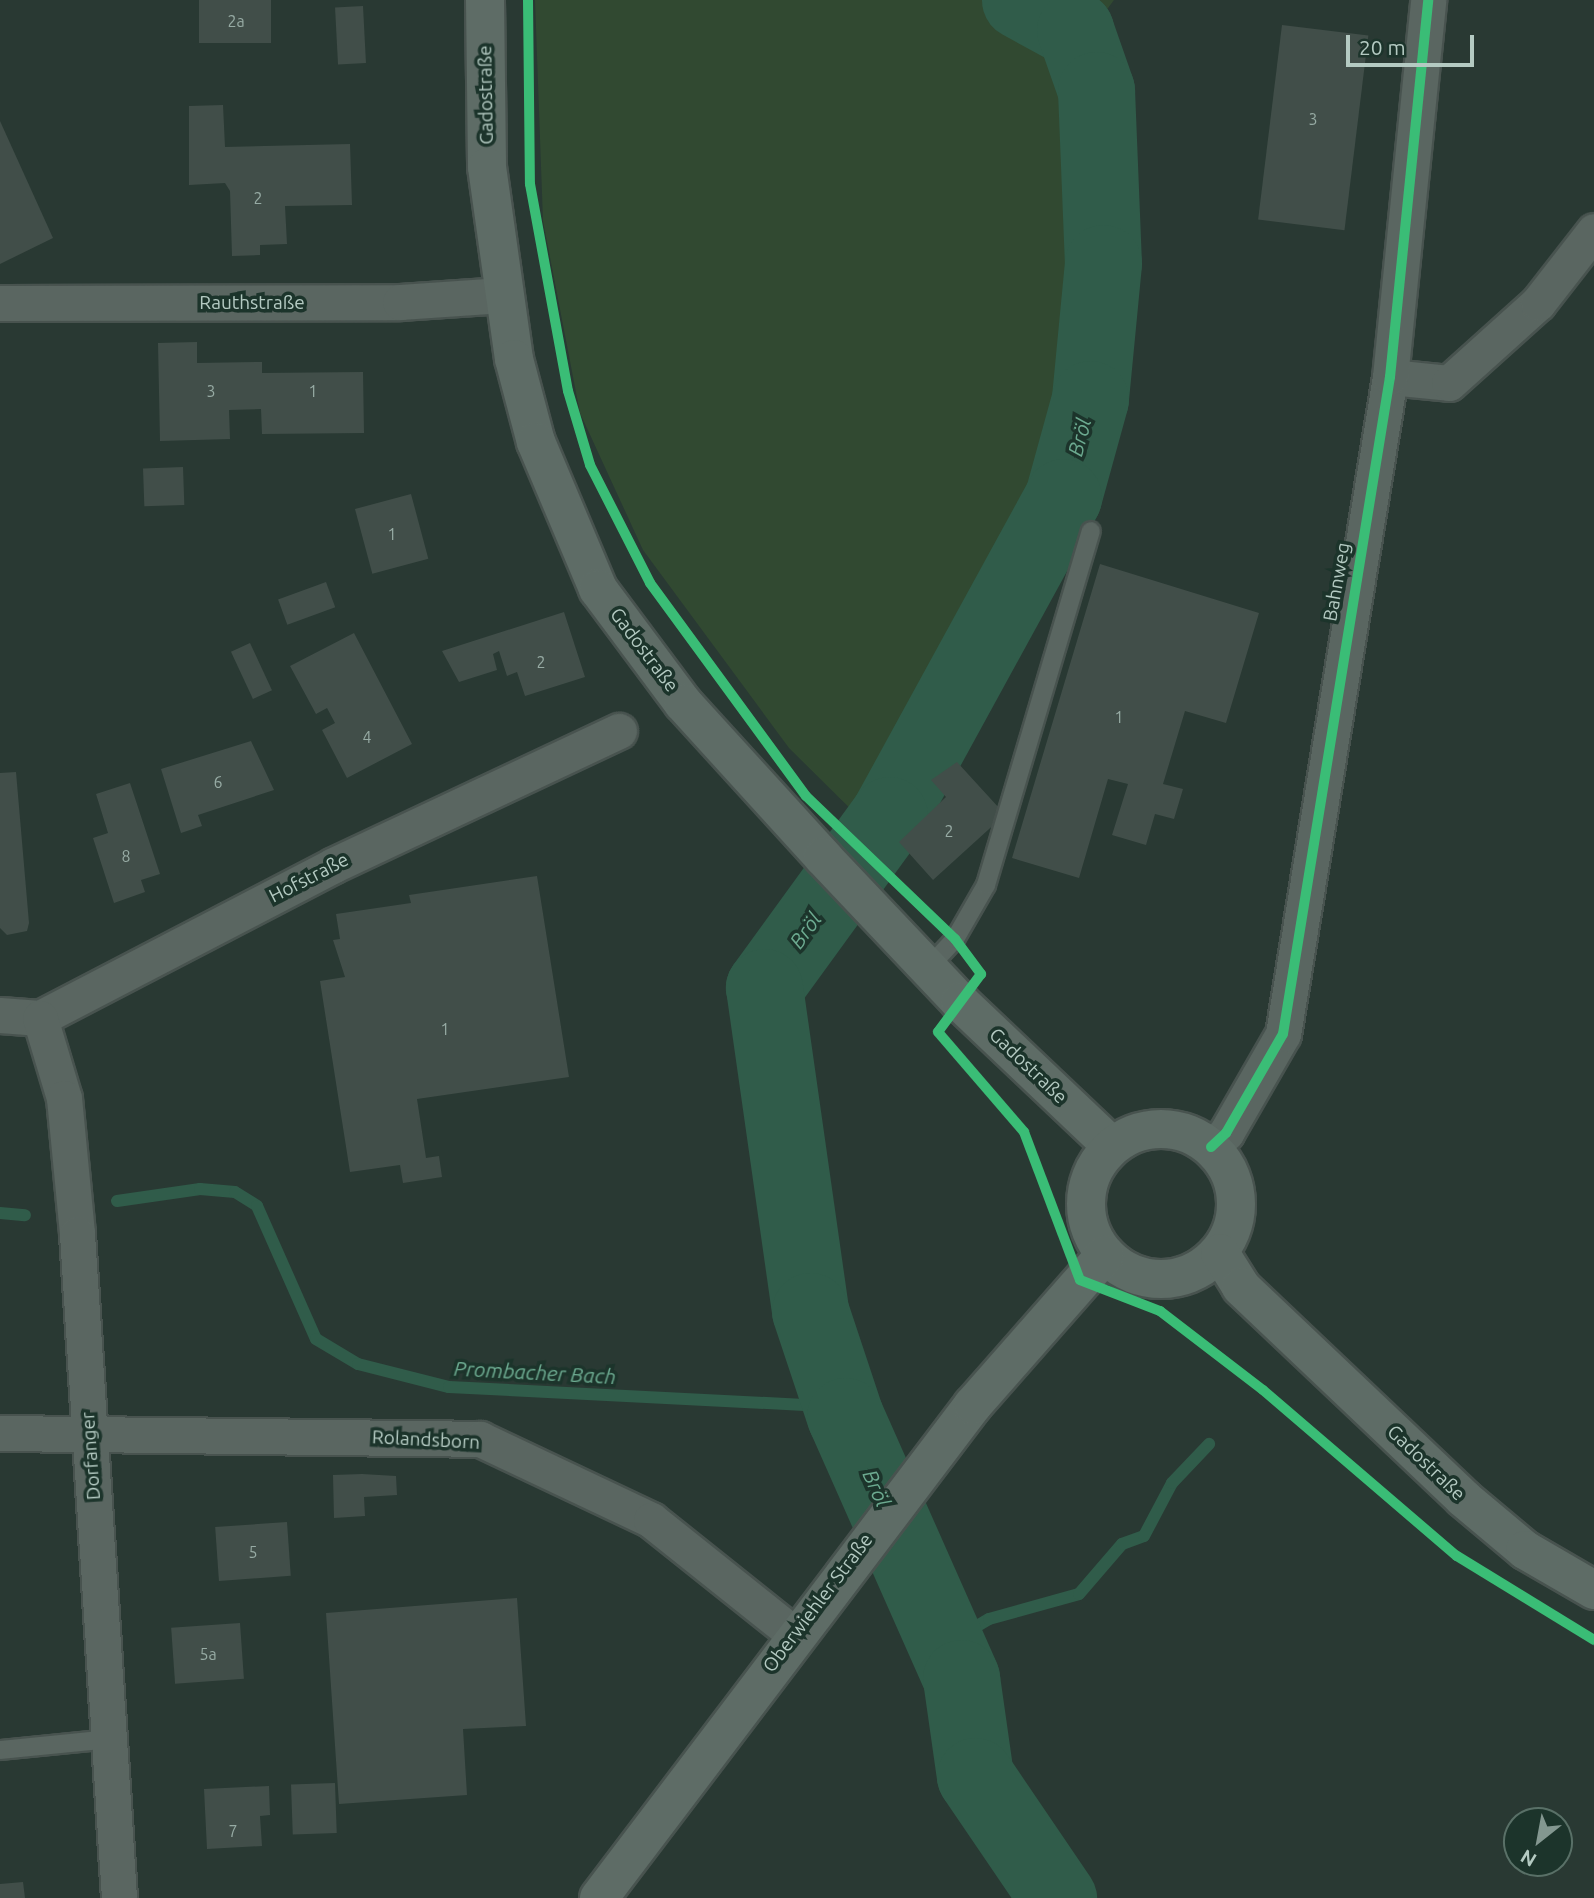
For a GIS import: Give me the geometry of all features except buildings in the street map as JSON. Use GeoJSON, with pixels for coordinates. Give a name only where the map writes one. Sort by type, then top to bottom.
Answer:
{"type":"FeatureCollection","features":[{"type":"Feature","properties":{"kind":"main road","name":"Gadostraße"},"geometry":{"type":"LineString","coordinates":[[485,0],[487,167],[503,295],[536,442],[598,589],[683,703],[823,857],[898,931],[929,967],[1112,1146]]}},
{"type":"Feature","properties":{"kind":"main road"},"geometry":{"type":"LineString","coordinates":[[1151,1129],[1193,1135],[1211,1147],[1235,1186],[1237,1210],[1220,1253],[1185,1277],[1163,1281],[1121,1269],[1105,1255],[1086,1211],[1087,1187],[1112,1146],[1151,1129]]}},
{"type":"Feature","properties":{"kind":"main road","name":"Gadostraße"},"geometry":{"type":"LineString","coordinates":[[1220,1253],[1241,1287],[1463,1498],[1525,1550],[1594,1590]]}},
{"type":"Feature","properties":{"kind":"main road","name":"Oberwiehler Straße"},"geometry":{"type":"LineString","coordinates":[[599,1898],[841,1572],[973,1405],[1105,1255]]}},
{"type":"Feature","properties":{"kind":"street","name":"Bahnweg"},"geometry":{"type":"LineString","coordinates":[[1211,1147],[1226,1133],[1283,1034],[1390,377],[1428,0]]}},
{"type":"Feature","properties":{"kind":"street"},"geometry":{"type":"LineString","coordinates":[[1390,377],[1449,383],[1538,303],[1594,232]]}},
{"type":"Feature","properties":{"kind":"street","name":"Rauthstraße"},"geometry":{"type":"LineString","coordinates":[[0,303],[400,302],[503,295]]}},
{"type":"Feature","properties":{"kind":"street","name":"Hofstraße"},"geometry":{"type":"LineString","coordinates":[[40,1018],[334,865],[619,731]]}},
{"type":"Feature","properties":{"kind":"street"},"geometry":{"type":"LineString","coordinates":[[0,1015],[40,1018]]}},
{"type":"Feature","properties":{"kind":"street","name":"Dorfanger"},"geometry":{"type":"LineString","coordinates":[[40,1018],[64,1098],[90,1433],[119,1898]]}},
{"type":"Feature","properties":{"kind":"street","name":"Rolandsborn"},"geometry":{"type":"LineString","coordinates":[[0,1433],[480,1439],[651,1520],[794,1634]]}},
{"type":"Feature","properties":{"kind":"lane"},"geometry":{"type":"LineString","coordinates":[[929,967],[955,939],[986,885],[1091,531]]}},
{"type":"Feature","properties":{"kind":"lane"},"geometry":{"type":"LineString","coordinates":[[0,1749],[111,1739]]}},
{"type":"Feature","properties":{"kind":"green space"},"geometry":{"type":"Polygon","coordinates":[[[535,0],[1114,0],[1097,23],[1079,478],[889,847],[789,748],[643,550],[580,413],[543,221],[535,0]]]}},
{"type":"Feature","properties":{"kind":"waterway","name":"Bröl"},"geometry":{"type":"LineString","coordinates":[[1020,0],[1075,30],[1096,90],[1103,263],[1090,399],[1063,497],[889,815],[764,987],[810,1311],[845,1416],[961,1678],[975,1776],[1058,1898]]}},
{"type":"Feature","properties":{"kind":"waterway","name":"Prombacher Bach"},"geometry":{"type":"LineString","coordinates":[[117,1201],[200,1189],[235,1192],[257,1206],[316,1339],[358,1364],[449,1387],[842,1407]]}},
{"type":"Feature","properties":{"kind":"waterway","name":"Prombacher Bach"},"geometry":{"type":"LineString","coordinates":[[0,1213],[25,1215]]}},
{"type":"Feature","properties":{"kind":"waterway"},"geometry":{"type":"LineString","coordinates":[[945,1645],[989,1619],[1079,1594],[1122,1544],[1144,1536],[1172,1483],[1209,1444]]}},
{"type":"Feature","properties":{"kind":"cycle path"},"geometry":{"type":"LineString","coordinates":[[528,0],[530,184],[568,391],[590,465],[650,583],[806,796],[955,939],[981,974],[938,1032],[1024,1132],[1080,1280],[1160,1311],[1263,1390],[1457,1556],[1594,1640]]}},
{"type":"Feature","properties":{"kind":"cycle path"},"geometry":{"type":"LineString","coordinates":[[1211,1147],[1226,1133],[1283,1034],[1390,377],[1428,0]]}}]}
